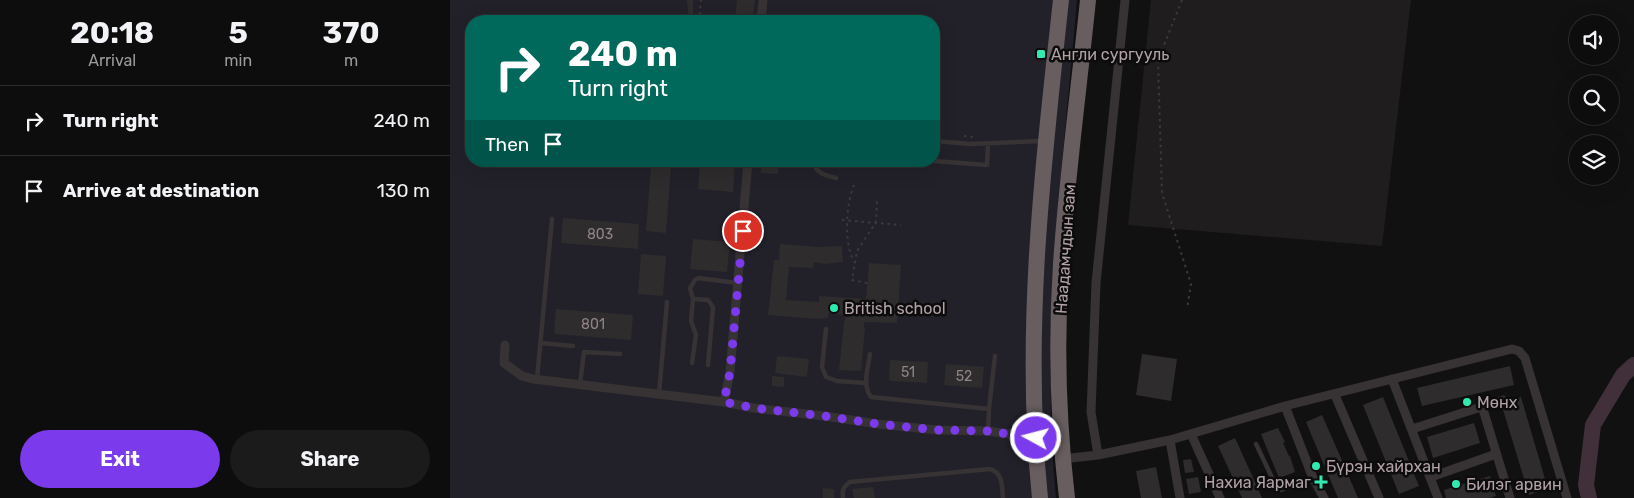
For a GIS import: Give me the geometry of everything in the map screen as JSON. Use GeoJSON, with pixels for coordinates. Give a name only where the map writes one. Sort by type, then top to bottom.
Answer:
{"type":"FeatureCollection","features":[{"type":"Feature","properties":{"kind":"highway","name":"Наадамчдын зам"},"geometry":{"type":"LineString","coordinates":[[1040,498],[1036,438],[1034,340],[1036,264],[1046,141],[1061,0]]}},
{"type":"Feature","properties":{"kind":"highway","name":"Наадамчдын зам"},"geometry":{"type":"LineString","coordinates":[[1067,498],[1062,459],[1059,342],[1061,264],[1088,0]]}},
{"type":"Feature","properties":{"kind":"highway"},"geometry":{"type":"LineString","coordinates":[[1056,43],[1068,34],[1077,38],[1083,48]]}},
{"type":"Feature","properties":{"kind":"street"},"geometry":{"type":"LineString","coordinates":[[762,15],[763,0]]}},
{"type":"Feature","properties":{"kind":"street"},"geometry":{"type":"LineString","coordinates":[[1098,456],[1091,412],[1096,283],[1124,0]]}},
{"type":"Feature","properties":{"kind":"street"},"geometry":{"type":"LineString","coordinates":[[724,402],[730,372],[748,167]]}},
{"type":"Feature","properties":{"kind":"street"},"geometry":{"type":"LineString","coordinates":[[505,345],[504,362],[522,376],[537,379],[724,402],[754,408],[878,424],[937,430],[988,431],[1036,438]]}},
{"type":"Feature","properties":{"kind":"street"},"geometry":{"type":"LineString","coordinates":[[1062,459],[1098,456],[1170,440],[1285,406],[1335,395],[1512,349],[1519,351],[1525,358],[1567,498]]}},
{"type":"Feature","properties":{"kind":"street"},"geometry":{"type":"LineString","coordinates":[[1392,379],[1438,498]]}},
{"type":"Feature","properties":{"kind":"street"},"geometry":{"type":"LineString","coordinates":[[1335,395],[1379,498]]}},
{"type":"Feature","properties":{"kind":"street"},"geometry":{"type":"LineString","coordinates":[[1412,429],[1504,400]]}},
{"type":"Feature","properties":{"kind":"street"},"geometry":{"type":"LineString","coordinates":[[1285,406],[1313,478],[1324,498]]}},
{"type":"Feature","properties":{"kind":"street"},"geometry":{"type":"LineString","coordinates":[[1482,406],[1510,498]]}},
{"type":"Feature","properties":{"kind":"street"},"geometry":{"type":"LineString","coordinates":[[1191,434],[1220,498]]}},
{"type":"Feature","properties":{"kind":"street"},"geometry":{"type":"LineString","coordinates":[[1170,440],[1180,498]]}},
{"type":"Feature","properties":{"kind":"street"},"geometry":{"type":"LineString","coordinates":[[1431,477],[1496,454]]}},
{"type":"Feature","properties":{"kind":"lane"},"geometry":{"type":"LineString","coordinates":[[940,141],[988,144],[1046,141]]}},
{"type":"Feature","properties":{"kind":"lane"},"geometry":{"type":"LineString","coordinates":[[940,161],[987,165],[988,144]]}},
{"type":"Feature","properties":{"kind":"lane"},"geometry":{"type":"LineString","coordinates":[[815,167],[819,173],[836,178]]}},
{"type":"Feature","properties":{"kind":"lane"},"geometry":{"type":"LineString","coordinates":[[537,379],[552,219]]}},
{"type":"Feature","properties":{"kind":"lane"},"geometry":{"type":"LineString","coordinates":[[692,363],[696,334],[691,321],[692,299],[690,288],[698,278],[738,283]]}},
{"type":"Feature","properties":{"kind":"lane"},"geometry":{"type":"LineString","coordinates":[[692,299],[708,300],[714,308],[708,365]]}},
{"type":"Feature","properties":{"kind":"lane"},"geometry":{"type":"LineString","coordinates":[[659,394],[667,302]]}},
{"type":"Feature","properties":{"kind":"lane"},"geometry":{"type":"LineString","coordinates":[[826,329],[822,367],[826,377],[837,382],[865,383]]}},
{"type":"Feature","properties":{"kind":"lane"},"geometry":{"type":"LineString","coordinates":[[541,343],[573,346]]}},
{"type":"Feature","properties":{"kind":"lane"},"geometry":{"type":"LineString","coordinates":[[580,384],[584,352],[620,354]]}},
{"type":"Feature","properties":{"kind":"lane"},"geometry":{"type":"LineString","coordinates":[[870,354],[865,383],[871,397],[989,409]]}},
{"type":"Feature","properties":{"kind":"lane"},"geometry":{"type":"LineString","coordinates":[[988,431],[995,356]]}},
{"type":"Feature","properties":{"kind":"lane"},"geometry":{"type":"LineString","coordinates":[[1256,444],[1276,488],[1280,490],[1313,478]]}},
{"type":"Feature","properties":{"kind":"lane"},"geometry":{"type":"LineString","coordinates":[[843,498],[842,490],[850,482],[990,469],[996,471],[1001,478],[1003,498]]}},
{"type":"Feature","properties":{"kind":"path"},"geometry":{"type":"LineString","coordinates":[[700,15],[701,0]]}},
{"type":"Feature","properties":{"kind":"path"},"geometry":{"type":"LineString","coordinates":[[1182,0],[1158,60],[1162,194],[1191,284],[1187,309]]}},
{"type":"Feature","properties":{"kind":"path"},"geometry":{"type":"LineString","coordinates":[[960,136],[977,137]]}},
{"type":"Feature","properties":{"kind":"path"},"geometry":{"type":"LineString","coordinates":[[854,185],[848,221],[850,255],[855,262]]}},
{"type":"Feature","properties":{"kind":"path"},"geometry":{"type":"LineString","coordinates":[[867,283],[852,280],[857,251],[876,222],[877,199]]}},
{"type":"Feature","properties":{"kind":"path"},"geometry":{"type":"LineString","coordinates":[[842,220],[901,225]]}},
{"type":"Feature","properties":{"kind":"shaded area"},"geometry":{"type":"Polygon","coordinates":[[[450,0],[1077,0],[1060,186],[1052,311],[1052,436],[1056,498],[450,498],[450,0]]]}},
{"type":"Feature","properties":{"kind":"shaded area"},"geometry":{"type":"Polygon","coordinates":[[[1151,0],[1411,0],[1382,246],[1128,225],[1151,0]]]}},
{"type":"Feature","properties":{"kind":"building"},"geometry":{"type":"Polygon","coordinates":[[[687,0],[693,0],[693,15],[688,15],[687,0]]]}},
{"type":"Feature","properties":{"kind":"building"},"geometry":{"type":"Polygon","coordinates":[[[737,0],[755,0],[753,15],[736,15],[737,0]]]}},
{"type":"Feature","properties":{"kind":"building"},"geometry":{"type":"Polygon","coordinates":[[[651,167],[671,167],[666,233],[646,231],[651,167]]]}},
{"type":"Feature","properties":{"kind":"building"},"geometry":{"type":"Polygon","coordinates":[[[700,167],[735,167],[733,192],[698,189],[700,167]]]}},
{"type":"Feature","properties":{"kind":"building"},"geometry":{"type":"Polygon","coordinates":[[[762,167],[778,167],[778,174],[761,173],[762,167]]]}},
{"type":"Feature","properties":{"kind":"building"},"geometry":{"type":"Polygon","coordinates":[[[563,218],[639,224],[638,249],[561,243],[563,218]]]}},
{"type":"Feature","properties":{"kind":"building"},"geometry":{"type":"Polygon","coordinates":[[[693,239],[730,242],[727,272],[690,269],[693,239]]]}},
{"type":"Feature","properties":{"kind":"building","name":"British school"},"geometry":{"type":"Polygon","coordinates":[[[780,244],[818,247],[842,246],[843,262],[825,264],[814,262],[813,268],[789,267],[786,300],[819,302],[819,296],[866,299],[869,263],[901,265],[897,323],[864,322],[861,371],[839,370],[845,315],[828,313],[828,318],[818,319],[768,315],[774,260],[779,260],[780,244]]]}},
{"type":"Feature","properties":{"kind":"building"},"geometry":{"type":"Polygon","coordinates":[[[641,254],[666,256],[663,296],[638,294],[641,254]]]}},
{"type":"Feature","properties":{"kind":"building"},"geometry":{"type":"Polygon","coordinates":[[[556,309],[633,315],[631,340],[554,334],[556,309]]]}},
{"type":"Feature","properties":{"kind":"building"},"geometry":{"type":"Polygon","coordinates":[[[1142,354],[1177,359],[1171,401],[1136,395],[1142,354]]]}},
{"type":"Feature","properties":{"kind":"building"},"geometry":{"type":"Polygon","coordinates":[[[777,356],[809,359],[807,377],[775,373],[777,356]]]}},
{"type":"Feature","properties":{"kind":"building"},"geometry":{"type":"Polygon","coordinates":[[[890,360],[928,362],[927,383],[889,381],[890,360]]]}},
{"type":"Feature","properties":{"kind":"building"},"geometry":{"type":"Polygon","coordinates":[[[946,364],[984,367],[982,388],[944,385],[946,364]]]}},
{"type":"Feature","properties":{"kind":"building"},"geometry":{"type":"Polygon","coordinates":[[[1510,366],[1514,385],[1422,406],[1417,388],[1510,366]]]}},
{"type":"Feature","properties":{"kind":"building"},"geometry":{"type":"Polygon","coordinates":[[[772,376],[784,377],[784,387],[772,386],[772,376]]]}},
{"type":"Feature","properties":{"kind":"building"},"geometry":{"type":"Polygon","coordinates":[[[1383,397],[1419,486],[1399,494],[1363,405],[1383,397]]]}},
{"type":"Feature","properties":{"kind":"building"},"geometry":{"type":"Polygon","coordinates":[[[1521,397],[1548,489],[1529,495],[1501,403],[1521,397]]]}},
{"type":"Feature","properties":{"kind":"building"},"geometry":{"type":"Polygon","coordinates":[[[1322,415],[1358,498],[1338,498],[1306,422],[1322,415]]]}},
{"type":"Feature","properties":{"kind":"building"},"geometry":{"type":"Polygon","coordinates":[[[1474,423],[1480,443],[1433,458],[1427,437],[1474,423]]]}},
{"type":"Feature","properties":{"kind":"building"},"geometry":{"type":"Polygon","coordinates":[[[1278,428],[1295,472],[1279,478],[1261,434],[1278,428]]]}},
{"type":"Feature","properties":{"kind":"building"},"geometry":{"type":"Polygon","coordinates":[[[1235,438],[1262,498],[1242,498],[1218,446],[1235,438]]]}},
{"type":"Feature","properties":{"kind":"building"},"geometry":{"type":"Polygon","coordinates":[[[1191,459],[1194,472],[1185,473],[1183,460],[1191,459]]]}},
{"type":"Feature","properties":{"kind":"building"},"geometry":{"type":"Polygon","coordinates":[[[1156,467],[1162,498],[1141,498],[1136,471],[1156,467]]]}},
{"type":"Feature","properties":{"kind":"building"},"geometry":{"type":"Polygon","coordinates":[[[1490,476],[1496,496],[1490,498],[1446,498],[1444,490],[1490,476]]]}},
{"type":"Feature","properties":{"kind":"building"},"geometry":{"type":"Polygon","coordinates":[[[1198,477],[1201,492],[1189,494],[1186,479],[1198,477]]]}},
{"type":"Feature","properties":{"kind":"building"},"geometry":{"type":"Polygon","coordinates":[[[873,487],[875,498],[854,498],[852,489],[873,487]]]}},
{"type":"Feature","properties":{"kind":"building"},"geometry":{"type":"Polygon","coordinates":[[[823,488],[834,489],[834,498],[823,498],[823,488]]]}},
{"type":"Feature","properties":{"kind":"waterway"},"geometry":{"type":"LineString","coordinates":[[1589,498],[1586,485],[1593,425],[1623,375],[1634,365]]}},
{"type":"Feature","properties":{"kind":"place","name":"Англи сургууль"},"geometry":{"type":"Point","coordinates":[1041,54]}},
{"type":"Feature","properties":{"kind":"place","name":"British school"},"geometry":{"type":"Point","coordinates":[834,308]}},
{"type":"Feature","properties":{"kind":"place","name":"Мөнх"},"geometry":{"type":"Point","coordinates":[1467,402]}},
{"type":"Feature","properties":{"kind":"place","name":"Бүрэн хайрхан"},"geometry":{"type":"Point","coordinates":[1316,466]}},
{"type":"Feature","properties":{"kind":"place","name":"Нахиа Яармаг"},"geometry":{"type":"Point","coordinates":[1321,482]}},
{"type":"Feature","properties":{"kind":"place","name":"Билэг арвин"},"geometry":{"type":"Point","coordinates":[1456,484]}},
{"type":"Feature","properties":{"kind":"route"},"geometry":{"type":"LineString","coordinates":[[743,231],[730,372],[724,402],[754,408],[878,424],[937,430],[988,431],[1036,438]]}}]}
